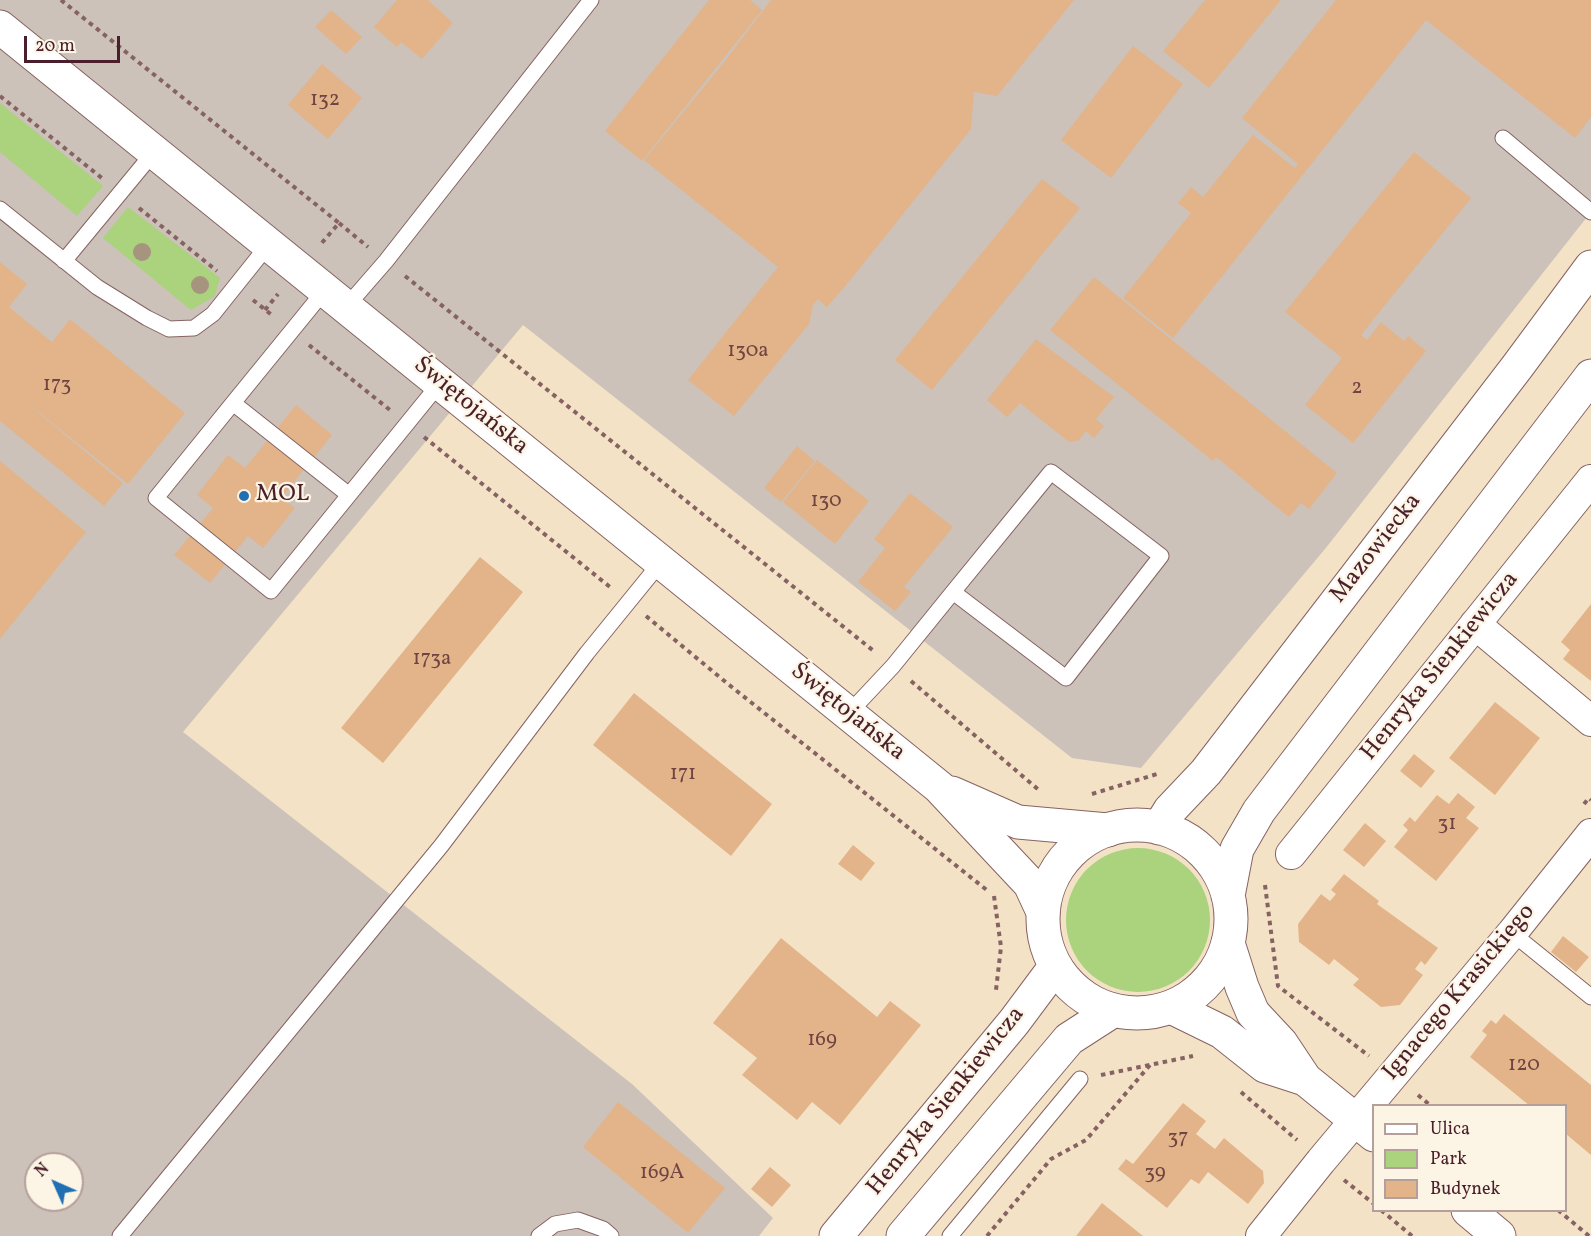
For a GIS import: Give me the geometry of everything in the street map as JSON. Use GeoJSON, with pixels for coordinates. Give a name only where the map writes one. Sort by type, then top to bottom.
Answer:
{"type":"FeatureCollection","features":[{"type":"Feature","properties":{"kind":"main road","name":"Świętojańska"},"geometry":{"type":"LineString","coordinates":[[0,27],[939,788],[1030,884],[1042,912]]}},
{"type":"Feature","properties":{"kind":"main road","name":"Mazowiecka"},"geometry":{"type":"LineString","coordinates":[[1159,828],[1170,810],[1206,772],[1591,267]]}},
{"type":"Feature","properties":{"kind":"main road"},"geometry":{"type":"LineString","coordinates":[[1228,896],[1237,849],[1259,811],[1591,376]]}},
{"type":"Feature","properties":{"kind":"main road","name":"Świętojańska"},"geometry":{"type":"LineString","coordinates":[[939,788],[1018,822],[1108,830]]}},
{"type":"Feature","properties":{"kind":"main road"},"geometry":{"type":"LineString","coordinates":[[1133,825],[1159,828],[1182,837],[1203,852],[1218,872],[1228,896],[1231,919],[1228,943],[1220,963],[1208,982],[1191,996],[1171,1007],[1150,1013],[1129,1013],[1099,1006],[1074,990],[1055,967],[1045,941],[1042,912],[1048,885],[1063,861],[1083,842],[1108,830],[1133,825]]}},
{"type":"Feature","properties":{"kind":"main road"},"geometry":{"type":"LineString","coordinates":[[1228,943],[1253,1013],[1281,1043],[1305,1079],[1364,1127]]}},
{"type":"Feature","properties":{"kind":"main road","name":"Henryka Sienkiewicza"},"geometry":{"type":"LineString","coordinates":[[836,1236],[1014,1022],[1055,967]]}},
{"type":"Feature","properties":{"kind":"main road"},"geometry":{"type":"LineString","coordinates":[[1171,1007],[1222,1032],[1265,1066],[1305,1079]]}},
{"type":"Feature","properties":{"kind":"main road"},"geometry":{"type":"LineString","coordinates":[[903,1236],[1069,1039],[1114,1010]]}},
{"type":"Feature","properties":{"kind":"main road"},"geometry":{"type":"LineString","coordinates":[[1470,1212],[1499,1236]]}},
{"type":"Feature","properties":{"kind":"street","name":"Henryka Sienkiewicza"},"geometry":{"type":"LineString","coordinates":[[1291,854],[1591,480]]}},
{"type":"Feature","properties":{"kind":"street"},"geometry":{"type":"LineString","coordinates":[[1475,624],[1591,721]]}},
{"type":"Feature","properties":{"kind":"street","name":"Ignacego Krasickiego"},"geometry":{"type":"LineString","coordinates":[[1377,1104],[1393,1074],[1512,933],[1591,834]]}},
{"type":"Feature","properties":{"kind":"street","name":"Ignacego Krasickiego"},"geometry":{"type":"LineString","coordinates":[[1261,1236],[1364,1127],[1372,1112]]}},
{"type":"Feature","properties":{"kind":"lane"},"geometry":{"type":"LineString","coordinates":[[440,383],[271,591],[156,498],[234,403],[336,299],[386,261],[591,0]]}},
{"type":"Feature","properties":{"kind":"lane"},"geometry":{"type":"LineString","coordinates":[[1503,138],[1591,212]]}},
{"type":"Feature","properties":{"kind":"lane"},"geometry":{"type":"LineString","coordinates":[[64,261],[154,152]]}},
{"type":"Feature","properties":{"kind":"lane"},"geometry":{"type":"LineString","coordinates":[[0,209],[97,287],[169,329],[194,328],[213,314],[269,244]]}},
{"type":"Feature","properties":{"kind":"lane"},"geometry":{"type":"LineString","coordinates":[[234,403],[349,495]]}},
{"type":"Feature","properties":{"kind":"lane"},"geometry":{"type":"LineString","coordinates":[[848,714],[893,666],[953,592],[1051,472],[1161,555],[1066,678],[953,592]]}},
{"type":"Feature","properties":{"kind":"lane"},"geometry":{"type":"LineString","coordinates":[[120,1236],[441,846],[587,653],[661,561]]}},
{"type":"Feature","properties":{"kind":"lane"},"geometry":{"type":"LineString","coordinates":[[1512,933],[1591,997]]}},
{"type":"Feature","properties":{"kind":"lane"},"geometry":{"type":"LineString","coordinates":[[950,1236],[1080,1079]]}},
{"type":"Feature","properties":{"kind":"lane"},"geometry":{"type":"LineString","coordinates":[[539,1236],[555,1224],[578,1220],[603,1229],[611,1236]]}},
{"type":"Feature","properties":{"kind":"path"},"geometry":{"type":"LineString","coordinates":[[61,0],[893,666],[1049,798]]}},
{"type":"Feature","properties":{"kind":"path"},"geometry":{"type":"LineString","coordinates":[[265,310],[339,223]]}},
{"type":"Feature","properties":{"kind":"path"},"geometry":{"type":"LineString","coordinates":[[1090,794],[1164,771]]}},
{"type":"Feature","properties":{"kind":"path"},"geometry":{"type":"LineString","coordinates":[[1264,880],[1278,986],[1429,1104]]}},
{"type":"Feature","properties":{"kind":"path"},"geometry":{"type":"LineString","coordinates":[[976,881],[996,898],[1001,947],[995,993]]}},
{"type":"Feature","properties":{"kind":"path"},"geometry":{"type":"LineString","coordinates":[[1080,1079],[1197,1055]]}},
{"type":"Feature","properties":{"kind":"path"},"geometry":{"type":"LineString","coordinates":[[987,1236],[1051,1159],[1086,1140],[1151,1064]]}},
{"type":"Feature","properties":{"kind":"path"},"geometry":{"type":"LineString","coordinates":[[1234,1086],[1305,1147]]}},
{"type":"Feature","properties":{"kind":"path"},"geometry":{"type":"LineString","coordinates":[[1336,1174],[1372,1202]]}},
{"type":"Feature","properties":{"kind":"path"},"geometry":{"type":"LineString","coordinates":[[1383,1212],[1412,1236]]}},
{"type":"Feature","properties":{"kind":"path"},"geometry":{"type":"LineString","coordinates":[[1560,1212],[1589,1236]]}},
{"type":"Feature","properties":{"kind":"shaded area"},"geometry":{"type":"Polygon","coordinates":[[[0,0],[1591,0],[1591,212],[1325,549],[1141,768],[1072,758],[523,325],[183,732],[632,1084],[773,1218],[759,1236],[0,1236],[0,0]]]}},
{"type":"Feature","properties":{"kind":"green space"},"geometry":{"type":"Polygon","coordinates":[[[0,103],[103,186],[77,216],[0,152],[0,103]]]}},
{"type":"Feature","properties":{"kind":"green space"},"geometry":{"type":"Polygon","coordinates":[[[128,207],[220,278],[215,296],[191,310],[103,238],[128,207]]]}},
{"type":"Feature","properties":{"kind":"green space"},"geometry":{"type":"Polygon","coordinates":[[[1138,848],[1165,854],[1189,869],[1204,893],[1210,920],[1204,947],[1189,971],[1165,986],[1138,992],[1111,986],[1087,971],[1072,947],[1066,920],[1072,893],[1087,869],[1111,854],[1138,848]]]}},
{"type":"Feature","properties":{"kind":"building"},"geometry":{"type":"Polygon","coordinates":[[[397,0],[428,0],[453,23],[422,59],[401,42],[397,47],[374,27],[397,0]]]}},
{"type":"Feature","properties":{"kind":"building"},"geometry":{"type":"Polygon","coordinates":[[[709,0],[750,0],[762,10],[642,161],[605,131],[709,0]]]}},
{"type":"Feature","properties":{"kind":"building"},"geometry":{"type":"Polygon","coordinates":[[[771,0],[1074,0],[997,96],[974,92],[971,129],[827,307],[818,299],[813,305],[809,324],[734,416],[688,380],[778,267],[644,160],[721,66],[771,0]]]}},
{"type":"Feature","properties":{"kind":"building"},"geometry":{"type":"Polygon","coordinates":[[[1205,0],[1281,0],[1209,88],[1163,51],[1205,0]]]}},
{"type":"Feature","properties":{"kind":"building"},"geometry":{"type":"Polygon","coordinates":[[[1336,0],[1591,0],[1591,117],[1575,138],[1426,20],[1173,338],[1123,298],[1191,213],[1178,203],[1191,187],[1203,197],[1253,135],[1295,168],[1298,164],[1242,118],[1336,0]]]}},
{"type":"Feature","properties":{"kind":"building"},"geometry":{"type":"Polygon","coordinates":[[[331,10],[362,37],[346,54],[315,27],[331,10]]]}},
{"type":"Feature","properties":{"kind":"building"},"geometry":{"type":"Polygon","coordinates":[[[1133,46],[1183,84],[1111,178],[1061,140],[1133,46]]]}},
{"type":"Feature","properties":{"kind":"building"},"geometry":{"type":"Polygon","coordinates":[[[322,64],[362,98],[328,139],[288,105],[322,64]]]}},
{"type":"Feature","properties":{"kind":"building"},"geometry":{"type":"Polygon","coordinates":[[[1414,152],[1471,198],[1361,335],[1367,340],[1381,322],[1404,341],[1408,336],[1426,351],[1353,443],[1305,405],[1342,358],[1285,312],[1414,152]]]}},
{"type":"Feature","properties":{"kind":"building"},"geometry":{"type":"Polygon","coordinates":[[[1042,179],[1080,208],[932,390],[895,360],[1042,179]]]}},
{"type":"Feature","properties":{"kind":"building"},"geometry":{"type":"Polygon","coordinates":[[[0,262],[27,284],[9,307],[52,342],[70,319],[185,413],[128,484],[15,393],[123,483],[104,506],[0,421],[0,262]]]}},
{"type":"Feature","properties":{"kind":"building"},"geometry":{"type":"Polygon","coordinates":[[[1094,277],[1337,473],[1309,509],[1301,503],[1289,517],[1216,457],[1213,461],[1050,330],[1094,277]]]}},
{"type":"Feature","properties":{"kind":"building"},"geometry":{"type":"Polygon","coordinates":[[[1036,339],[1114,397],[1096,419],[1104,426],[1094,438],[1086,431],[1078,441],[1069,442],[1020,403],[1007,417],[987,400],[1036,339]]]}},
{"type":"Feature","properties":{"kind":"building"},"geometry":{"type":"Polygon","coordinates":[[[296,405],[332,435],[281,498],[295,508],[263,548],[248,536],[210,583],[174,555],[213,508],[197,495],[228,455],[245,468],[296,405]]]}},
{"type":"Feature","properties":{"kind":"building"},"geometry":{"type":"Polygon","coordinates":[[[797,446],[815,461],[781,502],[764,488],[797,446]]]}},
{"type":"Feature","properties":{"kind":"building"},"geometry":{"type":"Polygon","coordinates":[[[817,460],[869,501],[835,544],[783,502],[817,460]]]}},
{"type":"Feature","properties":{"kind":"building"},"geometry":{"type":"Polygon","coordinates":[[[0,461],[86,532],[0,639],[0,461]]]}},
{"type":"Feature","properties":{"kind":"building"},"geometry":{"type":"Polygon","coordinates":[[[910,493],[953,527],[904,587],[911,592],[895,611],[858,582],[885,548],[874,539],[910,493]]]}},
{"type":"Feature","properties":{"kind":"building"},"geometry":{"type":"Polygon","coordinates":[[[480,557],[523,592],[383,763],[341,728],[480,557]]]}},
{"type":"Feature","properties":{"kind":"building"},"geometry":{"type":"Polygon","coordinates":[[[1591,604],[1591,681],[1563,659],[1570,650],[1561,642],[1591,604]]]}},
{"type":"Feature","properties":{"kind":"building"},"geometry":{"type":"Polygon","coordinates":[[[634,693],[772,804],[731,856],[593,745],[634,693]]]}},
{"type":"Feature","properties":{"kind":"building"},"geometry":{"type":"Polygon","coordinates":[[[1495,702],[1540,738],[1495,795],[1449,758],[1495,702]]]}},
{"type":"Feature","properties":{"kind":"building"},"geometry":{"type":"Polygon","coordinates":[[[1414,754],[1435,771],[1421,788],[1400,771],[1414,754]]]}},
{"type":"Feature","properties":{"kind":"building"},"geometry":{"type":"Polygon","coordinates":[[[1458,793],[1475,807],[1466,818],[1479,828],[1436,881],[1394,847],[1408,830],[1403,825],[1410,817],[1415,822],[1437,795],[1449,804],[1458,793]]]}},
{"type":"Feature","properties":{"kind":"building"},"geometry":{"type":"Polygon","coordinates":[[[1365,823],[1386,841],[1364,867],[1343,850],[1365,823]]]}},
{"type":"Feature","properties":{"kind":"building"},"geometry":{"type":"Polygon","coordinates":[[[853,845],[875,863],[861,881],[838,864],[853,845]]]}},
{"type":"Feature","properties":{"kind":"building"},"geometry":{"type":"Polygon","coordinates":[[[1344,874],[1379,901],[1377,904],[1438,948],[1425,965],[1421,961],[1415,969],[1423,975],[1400,1005],[1381,1007],[1353,985],[1359,979],[1334,959],[1329,965],[1299,942],[1298,924],[1321,894],[1330,901],[1336,894],[1331,890],[1344,874]]]}},
{"type":"Feature","properties":{"kind":"building"},"geometry":{"type":"Polygon","coordinates":[[[1563,936],[1589,957],[1576,972],[1551,952],[1563,936]]]}},
{"type":"Feature","properties":{"kind":"building"},"geometry":{"type":"Polygon","coordinates":[[[781,938],[877,1017],[890,1001],[921,1025],[840,1125],[812,1102],[797,1120],[742,1075],[757,1058],[713,1023],[781,938]]]}},
{"type":"Feature","properties":{"kind":"building"},"geometry":{"type":"Polygon","coordinates":[[[1504,1014],[1591,1085],[1591,1155],[1567,1135],[1567,1104],[1528,1104],[1470,1057],[1487,1035],[1482,1031],[1491,1020],[1496,1024],[1504,1014]]]}},
{"type":"Feature","properties":{"kind":"building"},"geometry":{"type":"Polygon","coordinates":[[[618,1102],[725,1188],[688,1233],[583,1147],[618,1102]]]}},
{"type":"Feature","properties":{"kind":"building"},"geometry":{"type":"Polygon","coordinates":[[[1183,1103],[1206,1121],[1196,1134],[1215,1149],[1224,1138],[1263,1171],[1264,1183],[1248,1204],[1208,1172],[1199,1184],[1191,1179],[1167,1208],[1118,1169],[1126,1159],[1133,1164],[1183,1103]]]}},
{"type":"Feature","properties":{"kind":"building"},"geometry":{"type":"Polygon","coordinates":[[[770,1167],[791,1185],[772,1207],[751,1189],[770,1167]]]}},
{"type":"Feature","properties":{"kind":"building"},"geometry":{"type":"Polygon","coordinates":[[[1102,1203],[1143,1236],[1076,1236],[1102,1203]]]}},
{"type":"Feature","properties":{"kind":"place","name":"MOL"},"geometry":{"type":"Point","coordinates":[244,496]}}]}
